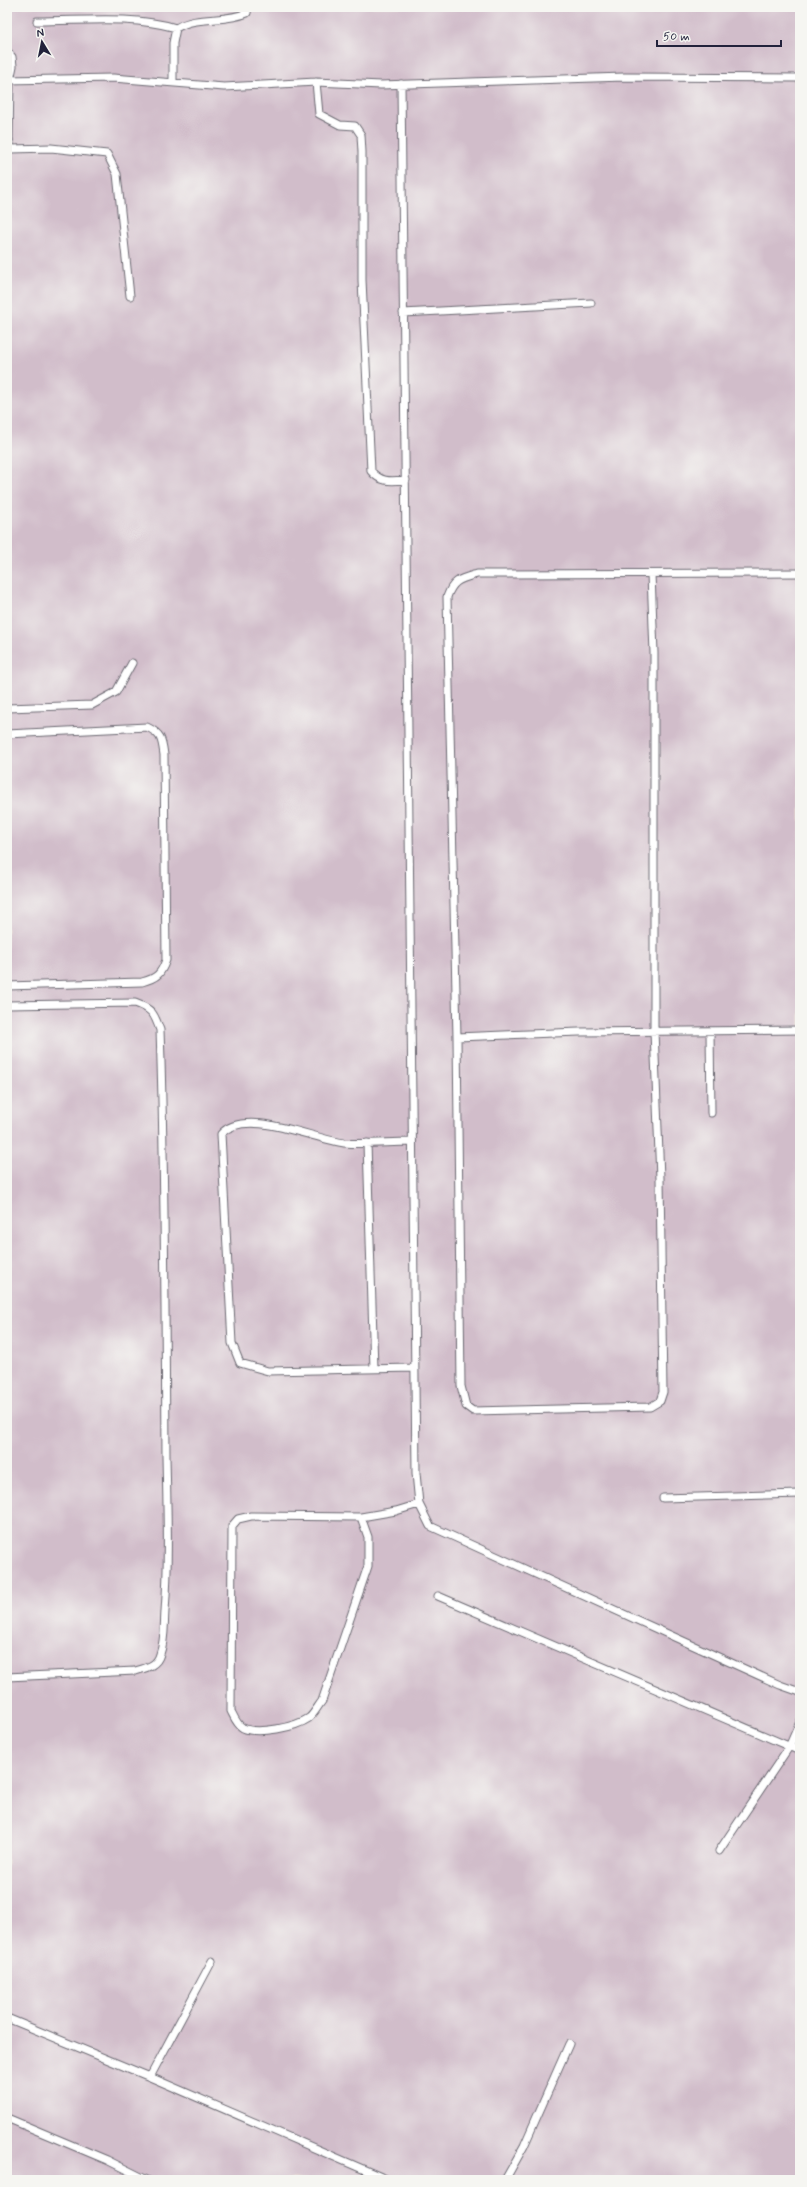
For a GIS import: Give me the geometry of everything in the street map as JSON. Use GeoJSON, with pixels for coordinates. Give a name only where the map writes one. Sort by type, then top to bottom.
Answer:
{"type":"FeatureCollection","features":[{"type":"Feature","properties":{"kind":"lane"},"geometry":{"type":"LineString","coordinates":[[37,21],[131,19],[151,21],[176,28],[183,24],[207,19],[238,17],[247,13],[248,7]]}},
{"type":"Feature","properties":{"kind":"lane"},"geometry":{"type":"LineString","coordinates":[[173,83],[173,43],[176,28]]}},
{"type":"Feature","properties":{"kind":"lane"},"geometry":{"type":"LineString","coordinates":[[7,51],[12,57],[13,66],[9,80],[9,149],[51,148],[108,154],[117,174],[130,296]]}},
{"type":"Feature","properties":{"kind":"lane"},"geometry":{"type":"LineString","coordinates":[[9,80],[113,78],[224,87],[316,82],[401,84],[624,77],[800,78]]}},
{"type":"Feature","properties":{"kind":"lane"},"geometry":{"type":"LineString","coordinates":[[316,82],[319,114],[340,125],[355,126],[361,135],[362,280],[371,471],[377,478],[387,481],[406,480]]}},
{"type":"Feature","properties":{"kind":"lane"},"geometry":{"type":"LineString","coordinates":[[401,84],[406,480],[407,850],[414,1368],[416,1474],[419,1504],[430,1526],[773,1682],[800,1692]]}},
{"type":"Feature","properties":{"kind":"lane"},"geometry":{"type":"LineString","coordinates":[[403,313],[591,304]]}},
{"type":"Feature","properties":{"kind":"lane"},"geometry":{"type":"LineString","coordinates":[[650,574],[654,653],[654,1031],[660,1178],[663,1392],[660,1401],[650,1407],[473,1411],[466,1406],[460,1386],[457,1037],[447,597],[451,585],[462,578],[477,574],[800,573]]}},
{"type":"Feature","properties":{"kind":"lane"},"geometry":{"type":"LineString","coordinates":[[7,708],[92,705],[116,692],[132,663]]}},
{"type":"Feature","properties":{"kind":"lane"},"geometry":{"type":"LineString","coordinates":[[7,734],[147,727],[157,732],[162,742],[164,755],[166,960],[162,972],[156,978],[142,982],[7,986]]}},
{"type":"Feature","properties":{"kind":"lane"},"geometry":{"type":"LineString","coordinates":[[7,1004],[134,1003],[147,1007],[154,1014],[160,1030],[164,1165],[167,1585],[160,1656],[153,1666],[135,1671],[7,1677]]}},
{"type":"Feature","properties":{"kind":"lane"},"geometry":{"type":"LineString","coordinates":[[710,1030],[711,1113]]}},
{"type":"Feature","properties":{"kind":"lane"},"geometry":{"type":"LineString","coordinates":[[457,1037],[654,1031],[800,1030]]}},
{"type":"Feature","properties":{"kind":"lane"},"geometry":{"type":"LineString","coordinates":[[411,1142],[345,1143],[318,1138],[288,1129],[251,1123],[227,1128],[221,1134],[232,1343],[240,1363],[268,1371],[414,1368]]}},
{"type":"Feature","properties":{"kind":"lane"},"geometry":{"type":"LineString","coordinates":[[367,1143],[374,1369]]}},
{"type":"Feature","properties":{"kind":"lane"},"geometry":{"type":"LineString","coordinates":[[663,1498],[800,1494]]}},
{"type":"Feature","properties":{"kind":"lane"},"geometry":{"type":"LineString","coordinates":[[361,1518],[368,1537],[368,1566],[322,1701],[310,1717],[296,1725],[262,1730],[243,1728],[237,1723],[231,1711],[232,1526],[238,1519],[251,1516],[361,1518],[396,1511],[419,1504]]}},
{"type":"Feature","properties":{"kind":"lane"},"geometry":{"type":"LineString","coordinates":[[438,1596],[800,1752]]}},
{"type":"Feature","properties":{"kind":"lane"},"geometry":{"type":"LineString","coordinates":[[719,1851],[789,1747],[800,1722]]}},
{"type":"Feature","properties":{"kind":"lane"},"geometry":{"type":"LineString","coordinates":[[150,2077],[212,1962]]}},
{"type":"Feature","properties":{"kind":"lane"},"geometry":{"type":"LineString","coordinates":[[7,2018],[150,2077],[388,2180]]}},
{"type":"Feature","properties":{"kind":"lane"},"geometry":{"type":"LineString","coordinates":[[505,2180],[524,2146],[569,2044]]}},
{"type":"Feature","properties":{"kind":"lane"},"geometry":{"type":"LineString","coordinates":[[7,2118],[108,2160],[147,2180]]}},
{"type":"Feature","properties":{"kind":"shaded area"},"geometry":{"type":"Polygon","coordinates":[[[7,7],[800,7],[800,2180],[7,2180],[7,7]]]}}]}
